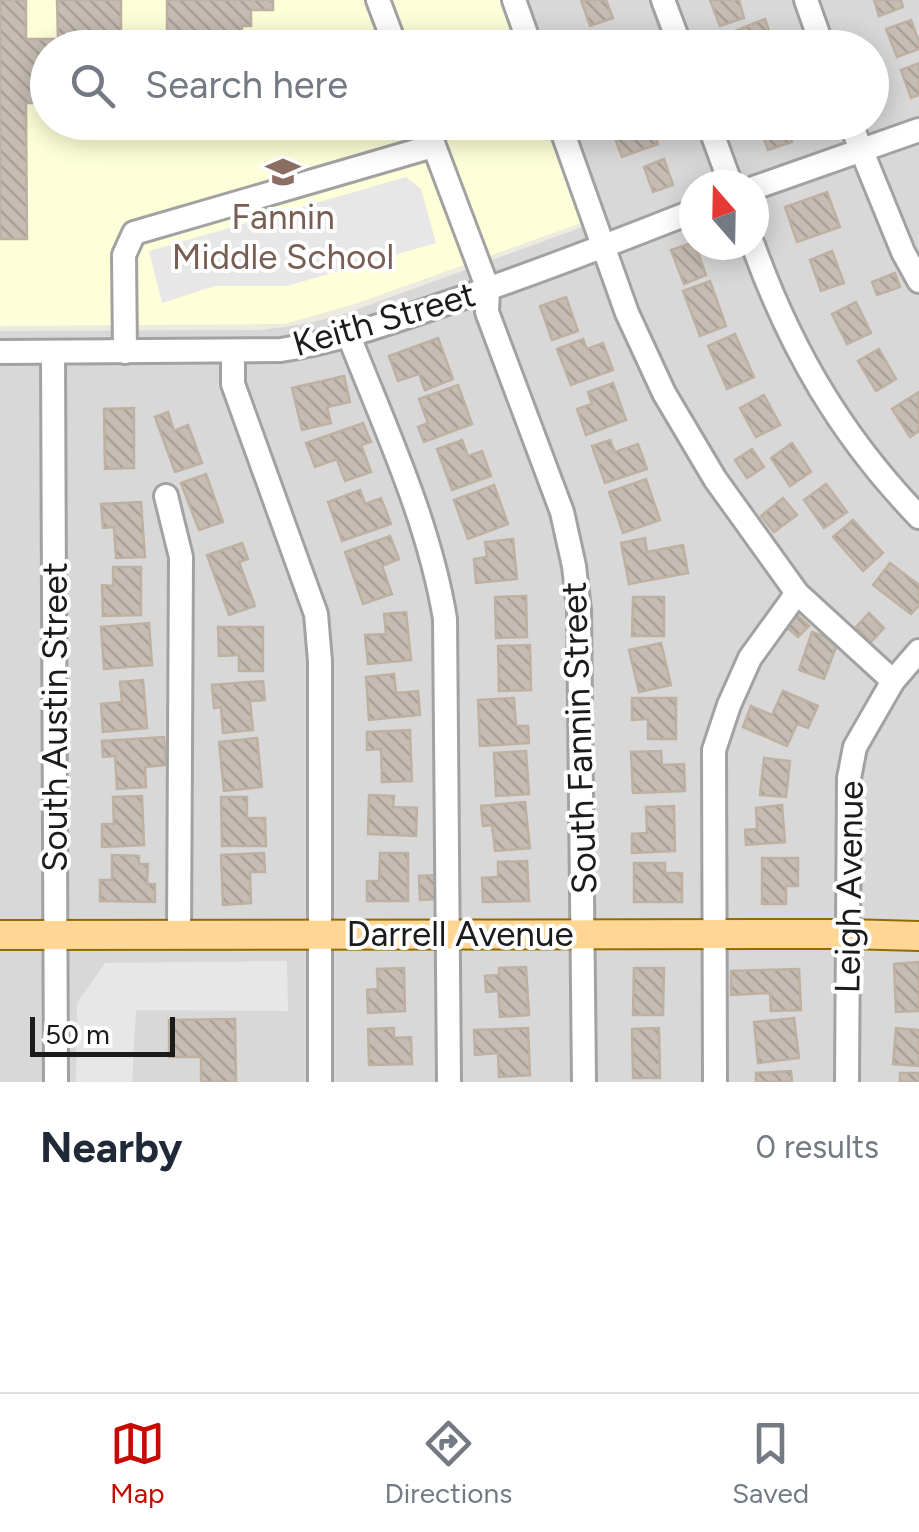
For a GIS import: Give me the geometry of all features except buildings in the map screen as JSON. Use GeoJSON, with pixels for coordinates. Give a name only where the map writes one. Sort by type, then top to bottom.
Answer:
{"type":"FeatureCollection","features":[{"type":"Feature","properties":{"kind":"main road","name":"Darrell Avenue"},"geometry":{"type":"LineString","coordinates":[[0,935],[919,936]]}},
{"type":"Feature","properties":{"kind":"street"},"geometry":{"type":"LineString","coordinates":[[378,0],[389,30]]}},
{"type":"Feature","properties":{"kind":"street"},"geometry":{"type":"LineString","coordinates":[[514,0],[525,30]]}},
{"type":"Feature","properties":{"kind":"street"},"geometry":{"type":"LineString","coordinates":[[663,0],[674,30]]}},
{"type":"Feature","properties":{"kind":"street"},"geometry":{"type":"LineString","coordinates":[[806,0],[817,30]]}},
{"type":"Feature","properties":{"kind":"street"},"geometry":{"type":"LineString","coordinates":[[769,183],[919,130]]}},
{"type":"Feature","properties":{"kind":"street","name":"South Fannin Street"},"geometry":{"type":"LineString","coordinates":[[432,140],[488,289],[487,312],[562,512],[574,566],[579,610],[584,1082]]}},
{"type":"Feature","properties":{"kind":"street"},"geometry":{"type":"LineString","coordinates":[[566,140],[628,313],[664,393],[715,479],[797,594],[893,681]]}},
{"type":"Feature","properties":{"kind":"street"},"geometry":{"type":"LineString","coordinates":[[715,140],[726,170]]}},
{"type":"Feature","properties":{"kind":"street"},"geometry":{"type":"LineString","coordinates":[[856,140],[919,281]]}},
{"type":"Feature","properties":{"kind":"street"},"geometry":{"type":"LineString","coordinates":[[125,352],[124,254],[134,233],[434,146]]}},
{"type":"Feature","properties":{"kind":"street","name":"Keith Street"},"geometry":{"type":"LineString","coordinates":[[0,352],[282,350],[349,336],[679,217]]}},
{"type":"Feature","properties":{"kind":"street"},"geometry":{"type":"LineString","coordinates":[[758,260],[772,298],[808,370],[846,431],[919,517]]}},
{"type":"Feature","properties":{"kind":"street"},"geometry":{"type":"LineString","coordinates":[[349,336],[418,511],[445,619],[450,1082]]}},
{"type":"Feature","properties":{"kind":"street","name":"South Austin Street"},"geometry":{"type":"LineString","coordinates":[[53,352],[56,1082]]}},
{"type":"Feature","properties":{"kind":"street"},"geometry":{"type":"LineString","coordinates":[[233,352],[233,384],[316,614],[320,661],[320,1082]]}},
{"type":"Feature","properties":{"kind":"street"},"geometry":{"type":"LineString","coordinates":[[166,496],[181,557],[178,934]]}},
{"type":"Feature","properties":{"kind":"street"},"geometry":{"type":"LineString","coordinates":[[715,1082],[714,750],[750,658],[797,594]]}},
{"type":"Feature","properties":{"kind":"street","name":"Leigh Avenue"},"geometry":{"type":"LineString","coordinates":[[847,1082],[849,778],[856,747],[893,681],[919,651]]}},
{"type":"Feature","properties":{"kind":"shaded area","name":"Fannin Middle School"},"geometry":{"type":"Polygon","coordinates":[[[0,0],[502,0],[513,30],[30,30],[30,140],[553,140],[584,222],[355,304],[284,324],[0,326],[0,0]]]}},
{"type":"Feature","properties":{"kind":"shaded area"},"geometry":{"type":"Polygon","coordinates":[[[502,0],[919,0],[919,1082],[0,1082],[0,331],[261,330],[342,315],[585,226],[553,140],[889,140],[889,30],[513,30],[502,0]]]}},
{"type":"Feature","properties":{"kind":"shaded area"},"geometry":{"type":"Polygon","coordinates":[[[406,177],[421,189],[436,243],[287,286],[215,286],[162,303],[149,251],[406,177]]]}},
{"type":"Feature","properties":{"kind":"shaded area"},"geometry":{"type":"Polygon","coordinates":[[[287,961],[288,1011],[136,1010],[132,1082],[76,1082],[77,1003],[105,963],[287,961]]]}},
{"type":"Feature","properties":{"kind":"place","name":"Fannin Middle School"},"geometry":{"type":"Point","coordinates":[283,172]}}]}
